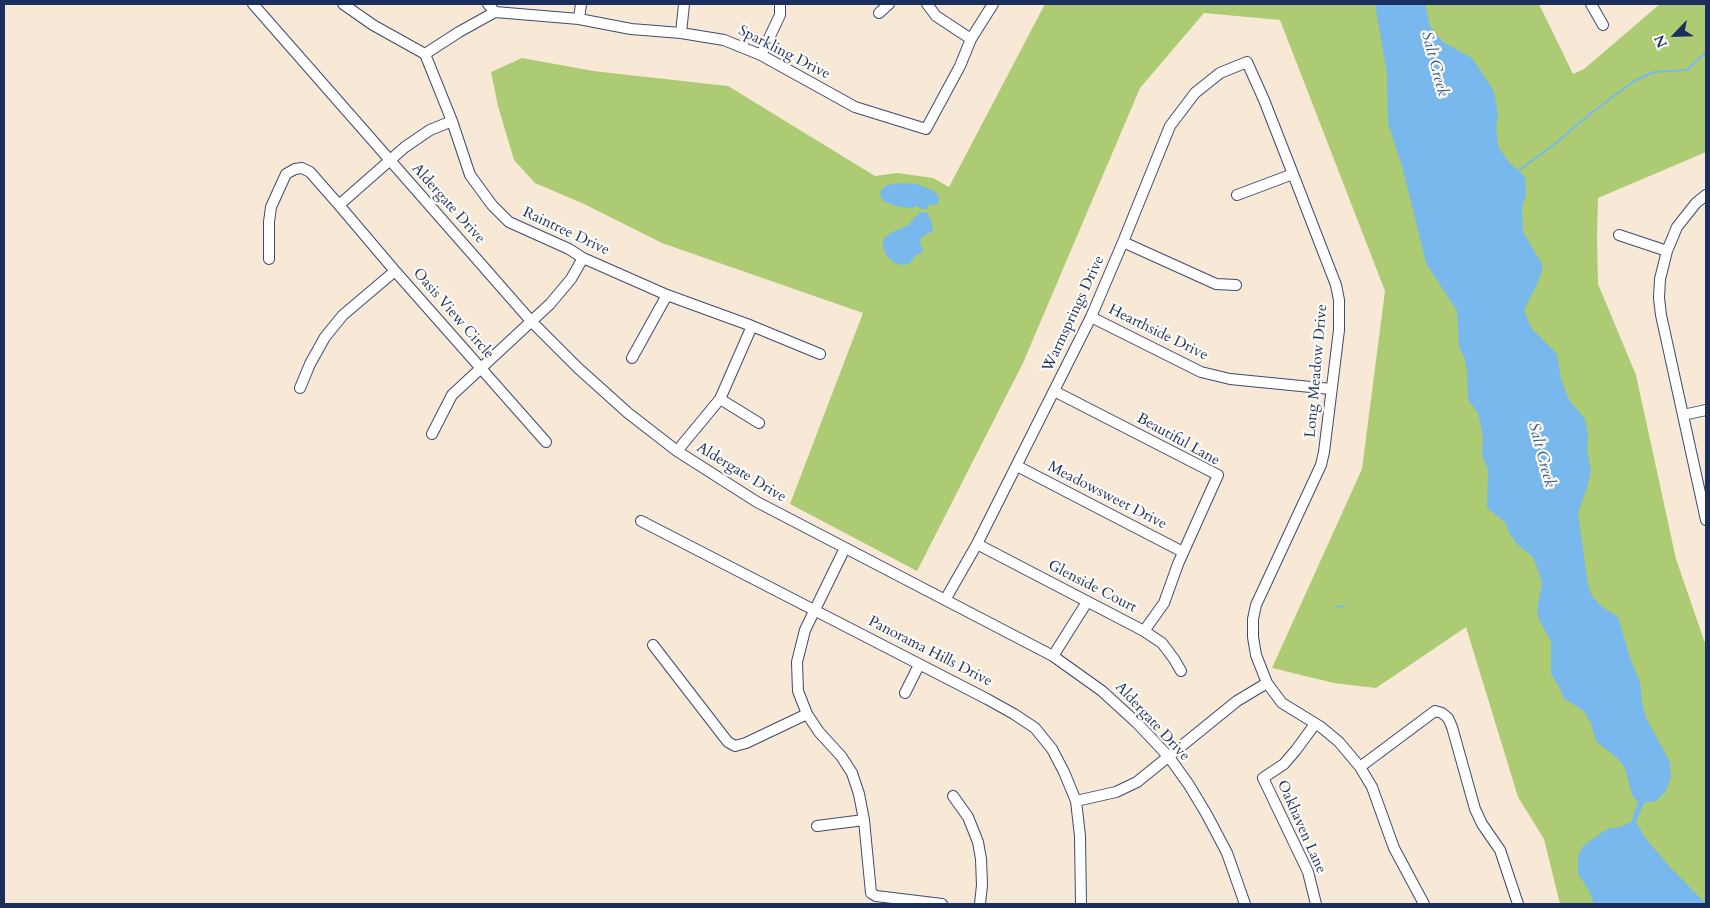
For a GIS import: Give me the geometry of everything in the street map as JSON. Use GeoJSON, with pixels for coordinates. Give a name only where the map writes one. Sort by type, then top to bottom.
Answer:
{"type":"FeatureCollection","features":[{"type":"Feature","properties":{"kind":"street","name":"Aldergate Drive"},"geometry":{"type":"LineString","coordinates":[[253,4],[531,321],[578,368],[628,413],[677,451],[757,502],[1054,656],[1102,690],[1137,722],[1169,757],[1207,815],[1227,853],[1245,904]]}},
{"type":"Feature","properties":{"kind":"street"},"geometry":{"type":"LineString","coordinates":[[343,4],[373,25],[425,54],[495,12],[488,4]]}},
{"type":"Feature","properties":{"kind":"street"},"geometry":{"type":"LineString","coordinates":[[579,19],[581,4]]}},
{"type":"Feature","properties":{"kind":"street"},"geometry":{"type":"LineString","coordinates":[[681,34],[684,4]]}},
{"type":"Feature","properties":{"kind":"street"},"geometry":{"type":"LineString","coordinates":[[761,55],[780,14],[780,4]]}},
{"type":"Feature","properties":{"kind":"street"},"geometry":{"type":"LineString","coordinates":[[879,13],[889,4]]}},
{"type":"Feature","properties":{"kind":"street"},"geometry":{"type":"LineString","coordinates":[[927,4],[936,16],[971,39],[993,4]]}},
{"type":"Feature","properties":{"kind":"street"},"geometry":{"type":"LineString","coordinates":[[1591,4],[1603,25]]}},
{"type":"Feature","properties":{"kind":"street","name":"Sparkling Drive"},"geometry":{"type":"LineString","coordinates":[[495,12],[579,19],[631,29],[724,40],[761,55],[855,107],[926,129],[960,66],[971,39]]}},
{"type":"Feature","properties":{"kind":"street","name":"Raintree Drive"},"geometry":{"type":"LineString","coordinates":[[425,54],[452,121],[470,175],[492,204],[509,222],[569,249],[583,258],[667,295],[752,326],[820,354]]}},
{"type":"Feature","properties":{"kind":"street","name":"Long Meadow Drive"},"geometry":{"type":"LineString","coordinates":[[1247,62],[1264,100],[1336,285],[1339,300],[1339,330],[1324,452],[1321,464],[1256,605],[1253,619],[1256,655],[1267,683],[1282,703],[1339,742],[1360,767],[1372,787],[1394,848],[1424,904]]}},
{"type":"Feature","properties":{"kind":"street","name":"Warmsprings Drive"},"geometry":{"type":"LineString","coordinates":[[944,600],[977,544],[1091,317],[1124,242],[1170,126],[1195,93],[1220,73],[1247,62]]}},
{"type":"Feature","properties":{"kind":"street"},"geometry":{"type":"LineString","coordinates":[[339,205],[406,146],[452,121]]}},
{"type":"Feature","properties":{"kind":"street","name":"Oasis View Circle"},"geometry":{"type":"LineString","coordinates":[[269,259],[271,207],[286,174],[294,169],[302,168],[310,172],[546,442]]}},
{"type":"Feature","properties":{"kind":"street"},"geometry":{"type":"LineString","coordinates":[[1237,195],[1293,174]]}},
{"type":"Feature","properties":{"kind":"street"},"geometry":{"type":"LineString","coordinates":[[1706,195],[1696,202],[1677,227],[1667,251],[1660,279],[1659,298],[1683,415],[1703,487],[1706,520]]}},
{"type":"Feature","properties":{"kind":"street"},"geometry":{"type":"LineString","coordinates":[[1620,235],[1667,251]]}},
{"type":"Feature","properties":{"kind":"street"},"geometry":{"type":"LineString","coordinates":[[1124,242],[1216,284],[1236,285]]}},
{"type":"Feature","properties":{"kind":"street"},"geometry":{"type":"LineString","coordinates":[[432,434],[452,395],[531,321],[571,279],[583,258]]}},
{"type":"Feature","properties":{"kind":"street"},"geometry":{"type":"LineString","coordinates":[[300,388],[310,364],[325,337],[343,315],[395,271]]}},
{"type":"Feature","properties":{"kind":"street"},"geometry":{"type":"LineString","coordinates":[[632,358],[667,295]]}},
{"type":"Feature","properties":{"kind":"street","name":"Hearthside Drive"},"geometry":{"type":"LineString","coordinates":[[1091,317],[1201,372],[1230,379],[1331,389]]}},
{"type":"Feature","properties":{"kind":"street"},"geometry":{"type":"LineString","coordinates":[[677,451],[720,399],[752,326]]}},
{"type":"Feature","properties":{"kind":"street","name":"Beautiful Lane"},"geometry":{"type":"LineString","coordinates":[[1054,391],[1218,475],[1183,552],[1164,603],[1144,631]]}},
{"type":"Feature","properties":{"kind":"street"},"geometry":{"type":"LineString","coordinates":[[720,399],[759,423]]}},
{"type":"Feature","properties":{"kind":"street"},"geometry":{"type":"LineString","coordinates":[[1683,415],[1706,410]]}},
{"type":"Feature","properties":{"kind":"street","name":"Meadowsweet Drive"},"geometry":{"type":"LineString","coordinates":[[1017,466],[1183,552]]}},
{"type":"Feature","properties":{"kind":"street","name":"Panorama Hills Drive"},"geometry":{"type":"LineString","coordinates":[[641,521],[987,699],[1035,728],[1052,749],[1076,801],[1080,836],[1078,904]]}},
{"type":"Feature","properties":{"kind":"street","name":"Glenside Court"},"geometry":{"type":"LineString","coordinates":[[977,544],[1144,631],[1162,643],[1180,671]]}},
{"type":"Feature","properties":{"kind":"street"},"geometry":{"type":"LineString","coordinates":[[845,548],[805,630],[797,662],[798,691],[807,714],[819,732],[841,756],[852,773],[859,794],[864,820],[871,892],[876,896],[942,904]]}},
{"type":"Feature","properties":{"kind":"street"},"geometry":{"type":"LineString","coordinates":[[1054,656],[1087,602]]}},
{"type":"Feature","properties":{"kind":"street"},"geometry":{"type":"LineString","coordinates":[[652,644],[728,742],[735,746],[746,744],[807,714]]}},
{"type":"Feature","properties":{"kind":"street"},"geometry":{"type":"LineString","coordinates":[[905,693],[919,665]]}},
{"type":"Feature","properties":{"kind":"street"},"geometry":{"type":"LineString","coordinates":[[1076,801],[1116,792],[1137,782],[1236,701],[1267,683]]}},
{"type":"Feature","properties":{"kind":"street"},"geometry":{"type":"LineString","coordinates":[[1360,767],[1436,711],[1448,718],[1475,809],[1482,824],[1500,850],[1518,904]]}},
{"type":"Feature","properties":{"kind":"street","name":"Oakhaven Lane"},"geometry":{"type":"LineString","coordinates":[[1315,724],[1290,757],[1263,778],[1308,872],[1316,904]]}},
{"type":"Feature","properties":{"kind":"street"},"geometry":{"type":"LineString","coordinates":[[953,796],[968,817],[978,842],[982,877],[980,904]]}},
{"type":"Feature","properties":{"kind":"street"},"geometry":{"type":"LineString","coordinates":[[817,826],[864,820]]}},
{"type":"Feature","properties":{"kind":"green space"},"geometry":{"type":"Polygon","coordinates":[[[1045,4],[1539,4],[1573,74],[1584,69],[1660,4],[1706,4],[1706,152],[1598,198],[1597,236],[1598,284],[1636,375],[1676,559],[1706,646],[1706,904],[1560,904],[1544,839],[1518,797],[1466,627],[1376,688],[1334,683],[1272,668],[1362,469],[1385,291],[1280,20],[1204,13],[1140,88],[1023,363],[917,571],[790,504],[863,313],[662,243],[584,204],[535,183],[514,160],[498,106],[491,72],[522,58],[593,71],[728,86],[875,176],[897,173],[933,178],[949,187],[1045,4]]]}},
{"type":"Feature","properties":{"kind":"water","name":"Salt Creek"},"geometry":{"type":"Polygon","coordinates":[[[1375,4],[1425,4],[1430,26],[1443,42],[1472,58],[1494,91],[1498,115],[1496,129],[1499,148],[1508,161],[1525,177],[1526,194],[1522,207],[1523,232],[1543,266],[1538,282],[1524,310],[1531,328],[1557,354],[1561,379],[1569,400],[1585,419],[1588,435],[1587,450],[1591,471],[1578,513],[1588,585],[1592,596],[1601,606],[1618,617],[1630,658],[1640,682],[1646,718],[1670,762],[1671,777],[1666,791],[1656,801],[1644,803],[1636,822],[1646,839],[1668,865],[1706,904],[1594,904],[1588,889],[1578,874],[1578,856],[1583,846],[1607,829],[1620,827],[1631,822],[1638,802],[1632,795],[1625,768],[1617,758],[1596,741],[1591,724],[1584,711],[1563,698],[1561,690],[1551,674],[1551,641],[1539,620],[1537,609],[1542,583],[1536,564],[1532,556],[1518,545],[1509,533],[1506,523],[1487,508],[1488,470],[1482,455],[1483,437],[1478,413],[1468,400],[1467,372],[1465,359],[1459,347],[1457,311],[1426,263],[1403,170],[1388,123],[1387,74],[1375,4]]]}},
{"type":"Feature","properties":{"kind":"water"},"geometry":{"type":"Polygon","coordinates":[[[899,183],[917,184],[934,191],[939,197],[938,204],[929,205],[926,209],[921,209],[916,206],[912,208],[900,207],[885,202],[881,198],[880,191],[887,185],[899,183]]]}},
{"type":"Feature","properties":{"kind":"water"},"geometry":{"type":"Polygon","coordinates":[[[927,212],[933,231],[921,237],[920,243],[923,251],[916,255],[909,264],[894,263],[886,255],[883,239],[892,232],[907,226],[919,213],[927,212]]]}},
{"type":"Feature","properties":{"kind":"waterway"},"geometry":{"type":"LineString","coordinates":[[1518,171],[1634,81],[1654,72],[1687,70],[1706,52]]}},
{"type":"Feature","properties":{"kind":"waterway"},"geometry":{"type":"LineString","coordinates":[[1336,607],[1344,606]]}}]}
